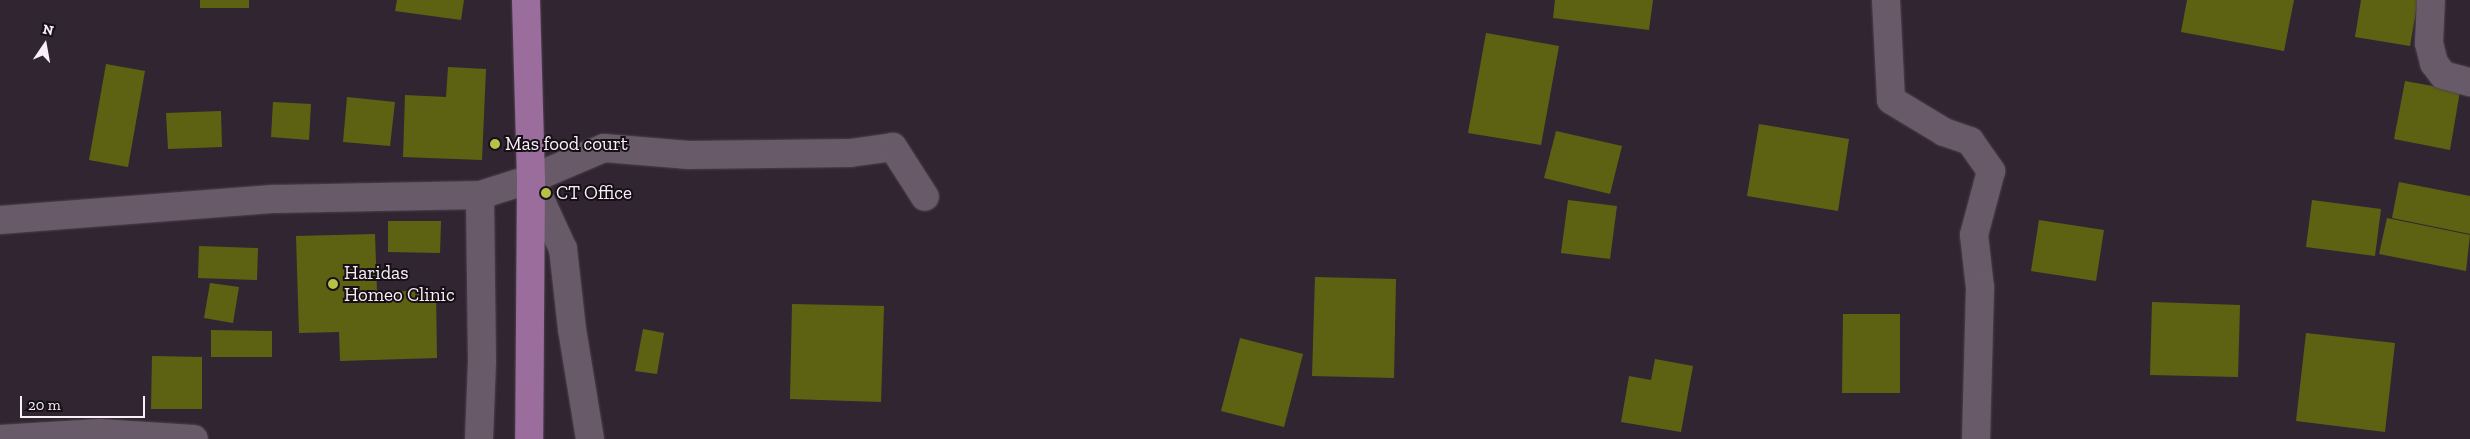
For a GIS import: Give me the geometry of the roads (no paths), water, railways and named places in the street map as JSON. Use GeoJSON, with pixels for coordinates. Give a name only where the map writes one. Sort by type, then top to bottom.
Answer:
{"type":"FeatureCollection","features":[{"type":"Feature","properties":{"kind":"main road"},"geometry":{"type":"LineString","coordinates":[[526,0],[532,179],[529,439]]}},
{"type":"Feature","properties":{"kind":"street"},"geometry":{"type":"LineString","coordinates":[[1886,0],[1891,100],[1944,132],[1970,141],[1991,170],[1974,235],[1980,288],[1976,439]]}},
{"type":"Feature","properties":{"kind":"street"},"geometry":{"type":"LineString","coordinates":[[2431,0],[2430,43],[2434,63],[2443,75],[2470,82]]}},
{"type":"Feature","properties":{"kind":"street"},"geometry":{"type":"LineString","coordinates":[[0,220],[275,199],[480,195],[532,179],[604,148],[689,155],[850,153],[893,147],[925,197]]}},
{"type":"Feature","properties":{"kind":"street"},"geometry":{"type":"LineString","coordinates":[[532,179],[563,249],[572,329],[590,439]]}},
{"type":"Feature","properties":{"kind":"street"},"geometry":{"type":"LineString","coordinates":[[479,439],[482,361],[480,195]]}},
{"type":"Feature","properties":{"kind":"street"},"geometry":{"type":"LineString","coordinates":[[0,439],[99,433],[194,439]]}},
{"type":"Feature","properties":{"kind":"place","name":"Mas food court"},"geometry":{"type":"Point","coordinates":[495,144]}},
{"type":"Feature","properties":{"kind":"place","name":"CT Office"},"geometry":{"type":"Point","coordinates":[546,193]}},
{"type":"Feature","properties":{"kind":"place","name":"Haridas Homeo Clinic"},"geometry":{"type":"Point","coordinates":[333,284]}}]}
